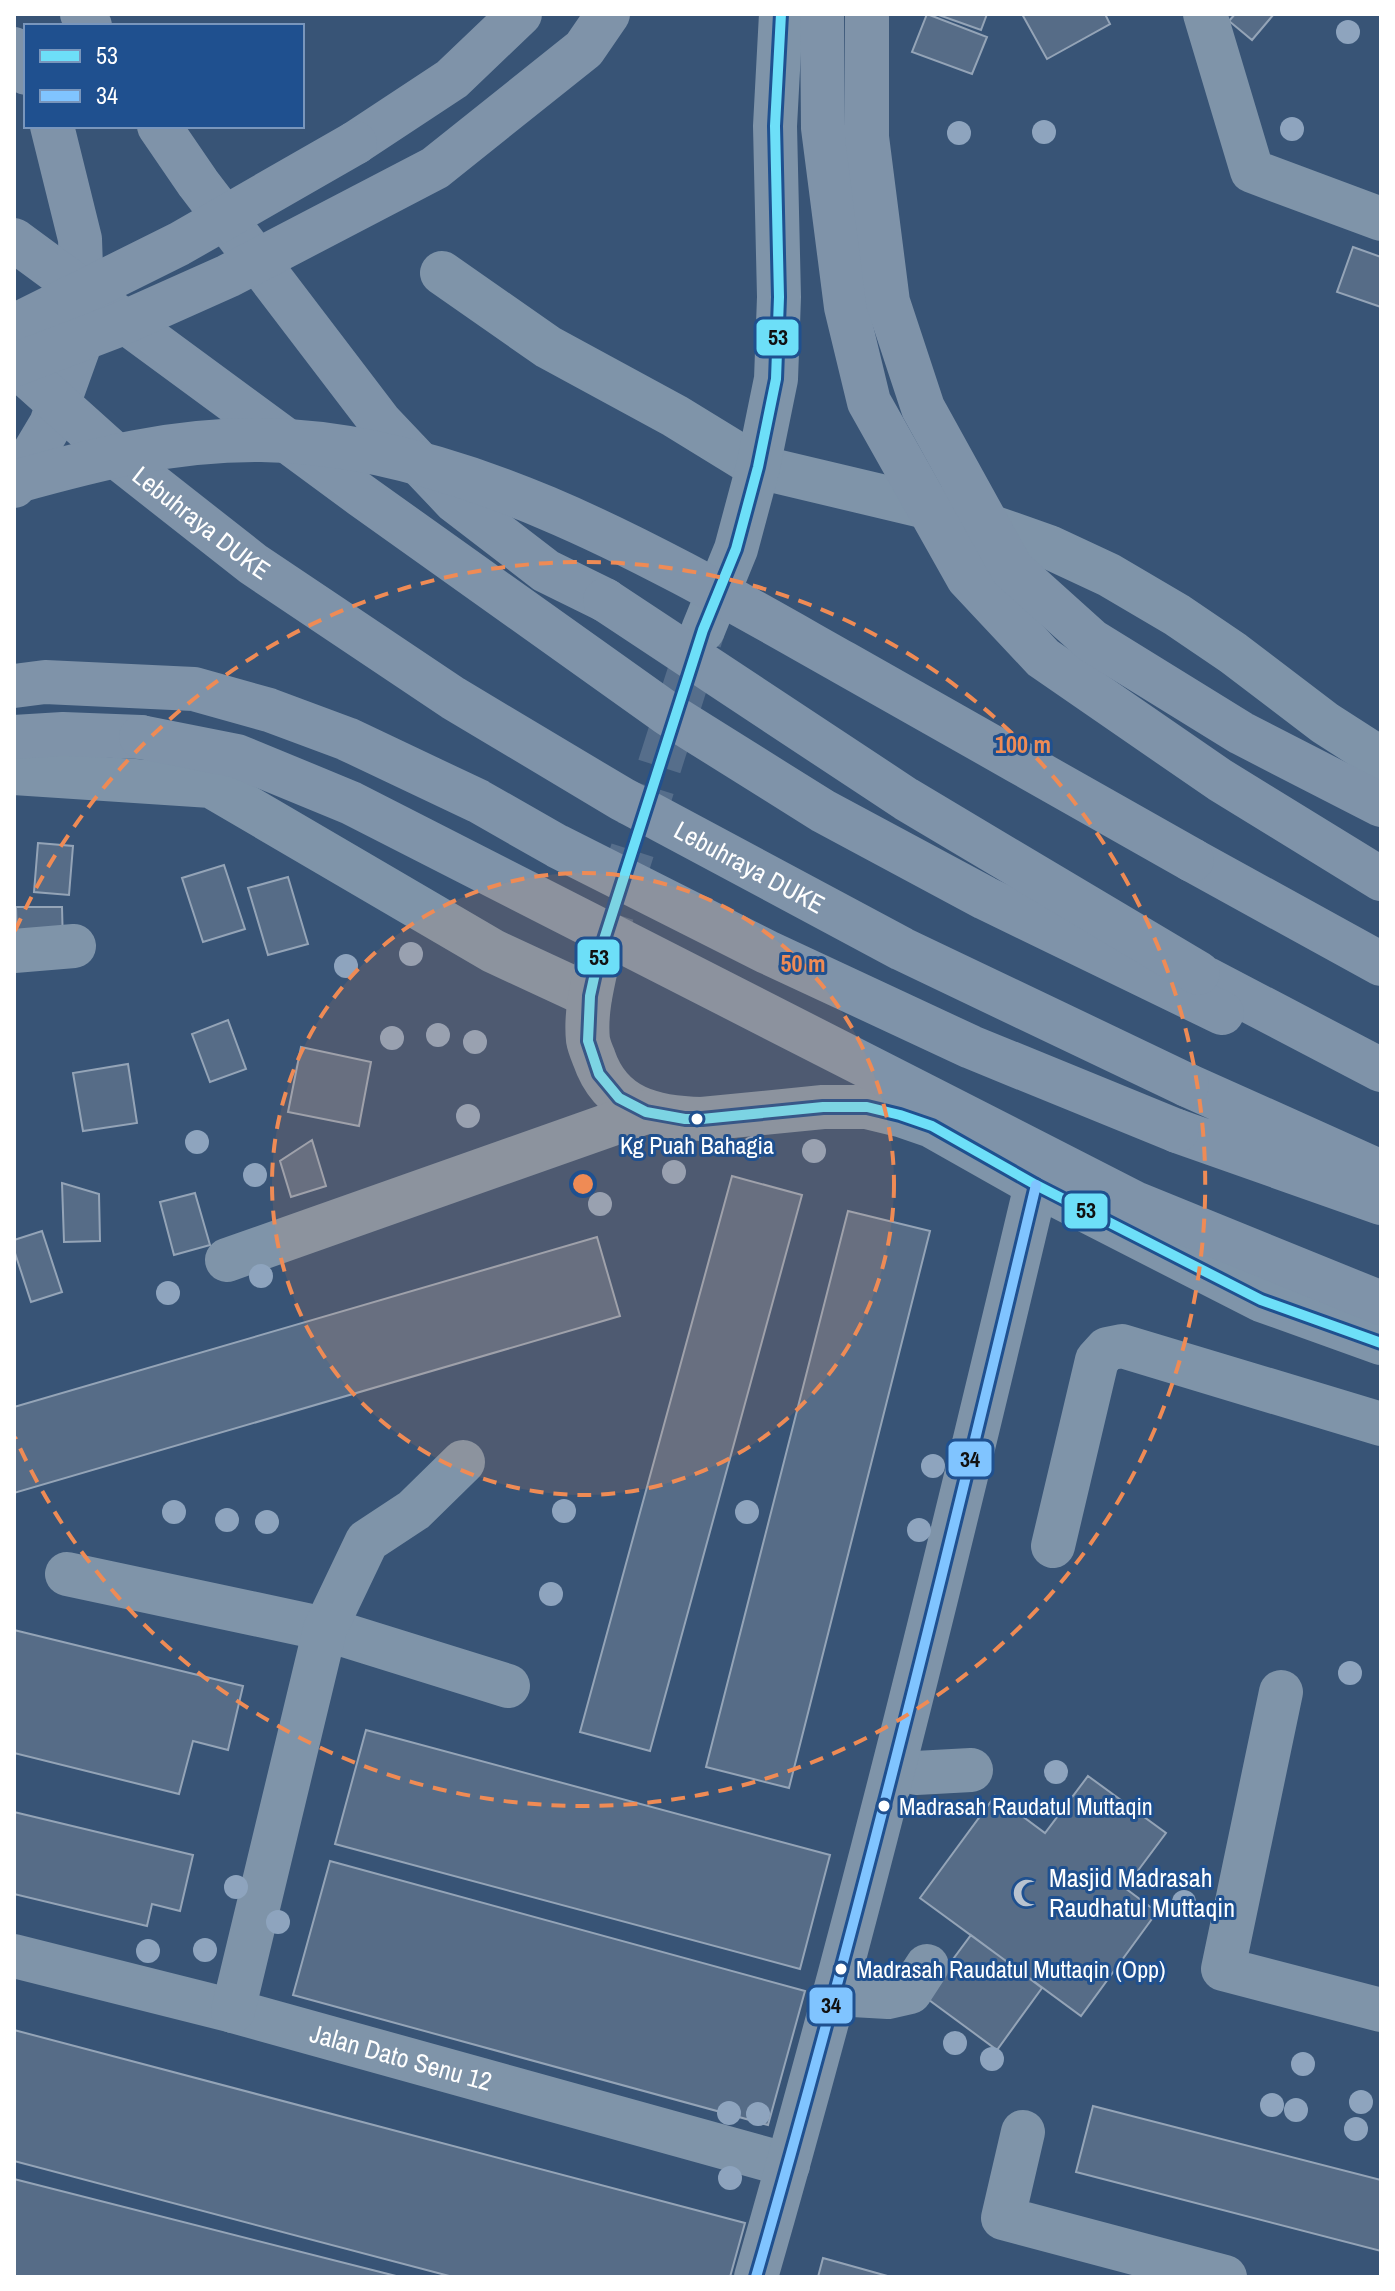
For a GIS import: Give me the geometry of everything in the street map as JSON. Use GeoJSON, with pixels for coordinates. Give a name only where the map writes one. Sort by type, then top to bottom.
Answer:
{"type":"FeatureCollection","features":[{"type":"Feature","properties":{"kind":"highway"},"geometry":{"type":"LineString","coordinates":[[14,326],[179,244],[355,143],[452,79],[520,14]]}},
{"type":"Feature","properties":{"kind":"highway","name":"Lebuhraya DUKE"},"geometry":{"type":"LineString","coordinates":[[608,14],[584,49],[435,168],[228,276],[116,326],[14,365],[122,461],[253,564],[453,698],[622,799],[874,935],[1187,1085],[1381,1172]]}},
{"type":"Feature","properties":{"kind":"highway"},"geometry":{"type":"LineString","coordinates":[[822,14],[823,128],[846,307],[869,402],[968,578],[1043,658],[1220,780],[1381,879]]}},
{"type":"Feature","properties":{"kind":"highway"},"geometry":{"type":"LineString","coordinates":[[867,14],[867,137],[888,302],[923,408],[1012,569],[1092,641],[1241,733],[1381,805]]}},
{"type":"Feature","properties":{"kind":"highway"},"geometry":{"type":"LineString","coordinates":[[14,49],[24,69]]}},
{"type":"Feature","properties":{"kind":"highway"},"geometry":{"type":"LineString","coordinates":[[14,484],[51,424],[78,349],[82,297],[80,239],[52,128]]}},
{"type":"Feature","properties":{"kind":"highway"},"geometry":{"type":"LineString","coordinates":[[160,128],[198,183],[381,423],[455,501],[546,571],[605,600],[906,799],[1214,996],[1381,1090]]}},
{"type":"Feature","properties":{"kind":"highway"},"geometry":{"type":"LineString","coordinates":[[14,240],[362,496],[668,714],[823,811],[985,898],[1381,1070]]}},
{"type":"Feature","properties":{"kind":"highway"},"geometry":{"type":"LineString","coordinates":[[14,484],[149,448],[227,441],[317,444],[439,468],[501,490],[629,545],[1381,964]]}},
{"type":"Feature","properties":{"kind":"highway"},"geometry":{"type":"LineString","coordinates":[[14,686],[45,682],[194,689],[269,710],[347,739],[478,801],[557,846],[767,952],[971,1047],[1177,1131],[1381,1203]]}},
{"type":"Feature","properties":{"kind":"highway"},"geometry":{"type":"LineString","coordinates":[[14,737],[63,734],[141,737],[237,756],[351,803],[1137,1204],[1381,1303]]}},
{"type":"Feature","properties":{"kind":"street"},"geometry":{"type":"LineString","coordinates":[[703,630],[736,549],[758,467],[776,379],[779,297],[775,126],[781,14]]}},
{"type":"Feature","properties":{"kind":"street"},"geometry":{"type":"LineString","coordinates":[[1205,14],[1252,171],[1381,219]]}},
{"type":"Feature","properties":{"kind":"street"},"geometry":{"type":"LineString","coordinates":[[442,273],[548,347],[675,416],[758,467],[952,513],[1049,547],[1109,575],[1177,615],[1325,723],[1381,759]]}},
{"type":"Feature","properties":{"kind":"street"},"geometry":{"type":"LineString","coordinates":[[14,773],[211,786],[493,951],[595,976],[588,1041],[599,1074],[619,1098],[646,1112],[702,1119],[823,1107],[867,1107],[900,1115],[932,1126],[1036,1185],[1261,1300],[1381,1343]]}},
{"type":"Feature","properties":{"kind":"street"},"geometry":{"type":"LineString","coordinates":[[14,951],[74,946]]}},
{"type":"Feature","properties":{"kind":"street"},"geometry":{"type":"LineString","coordinates":[[227,1260],[646,1112]]}},
{"type":"Feature","properties":{"kind":"street"},"geometry":{"type":"LineString","coordinates":[[756,2277],[895,1766],[1036,1185]]}},
{"type":"Feature","properties":{"kind":"street"},"geometry":{"type":"LineString","coordinates":[[1053,1546],[1097,1360],[1107,1349],[1122,1346],[1381,1424]]}},
{"type":"Feature","properties":{"kind":"street"},"geometry":{"type":"LineString","coordinates":[[233,2011],[325,1629],[367,1541],[414,1510],[463,1462]]}},
{"type":"Feature","properties":{"kind":"street"},"geometry":{"type":"LineString","coordinates":[[67,1574],[325,1629],[508,1686]]}},
{"type":"Feature","properties":{"kind":"street"},"geometry":{"type":"LineString","coordinates":[[1281,1692],[1223,1969],[1381,2010]]}},
{"type":"Feature","properties":{"kind":"street"},"geometry":{"type":"LineString","coordinates":[[895,1766],[916,1773],[971,1770]]}},
{"type":"Feature","properties":{"kind":"street","name":"Jalan Dato Senu 12"},"geometry":{"type":"LineString","coordinates":[[14,1956],[233,2011],[788,2165]]}},
{"type":"Feature","properties":{"kind":"street"},"geometry":{"type":"LineString","coordinates":[[835,1994],[888,1997],[910,1992],[927,1966]]}},
{"type":"Feature","properties":{"kind":"street"},"geometry":{"type":"LineString","coordinates":[[1023,2132],[1003,2218],[1225,2277]]}},
{"type":"Feature","properties":{"kind":"building"},"geometry":{"type":"Polygon","coordinates":[[[927,14],[987,37],[972,74],[912,52],[927,14]]]}},
{"type":"Feature","properties":{"kind":"building"},"geometry":{"type":"Polygon","coordinates":[[[936,14],[987,14],[981,30],[936,14]]]}},
{"type":"Feature","properties":{"kind":"building"},"geometry":{"type":"Polygon","coordinates":[[[1022,14],[1105,14],[1110,24],[1047,59],[1022,14]]]}},
{"type":"Feature","properties":{"kind":"building"},"geometry":{"type":"Polygon","coordinates":[[[1235,14],[1274,14],[1252,40],[1229,21],[1235,14]]]}},
{"type":"Feature","properties":{"kind":"building"},"geometry":{"type":"Polygon","coordinates":[[[1353,247],[1381,257],[1381,307],[1337,292],[1353,247]]]}},
{"type":"Feature","properties":{"kind":"building"},"geometry":{"type":"Polygon","coordinates":[[[38,843],[73,846],[69,895],[34,892],[38,843]]]}},
{"type":"Feature","properties":{"kind":"building"},"geometry":{"type":"Polygon","coordinates":[[[224,865],[245,929],[203,942],[182,878],[224,865]]]}},
{"type":"Feature","properties":{"kind":"building"},"geometry":{"type":"Polygon","coordinates":[[[288,877],[308,944],[268,955],[248,888],[288,877]]]}},
{"type":"Feature","properties":{"kind":"building"},"geometry":{"type":"Polygon","coordinates":[[[16,907],[62,907],[63,946],[17,946],[16,907]]]}},
{"type":"Feature","properties":{"kind":"building"},"geometry":{"type":"Polygon","coordinates":[[[228,1020],[246,1069],[210,1082],[192,1034],[228,1020]]]}},
{"type":"Feature","properties":{"kind":"building"},"geometry":{"type":"Polygon","coordinates":[[[301,1047],[371,1062],[359,1126],[288,1112],[301,1047]]]}},
{"type":"Feature","properties":{"kind":"building"},"geometry":{"type":"Polygon","coordinates":[[[128,1064],[137,1123],[83,1131],[73,1073],[128,1064]]]}},
{"type":"Feature","properties":{"kind":"building"},"geometry":{"type":"Polygon","coordinates":[[[312,1140],[326,1186],[291,1197],[280,1161],[312,1140]]]}},
{"type":"Feature","properties":{"kind":"building"},"geometry":{"type":"Polygon","coordinates":[[[732,1176],[802,1195],[650,1751],[580,1732],[732,1176]]]}},
{"type":"Feature","properties":{"kind":"building"},"geometry":{"type":"Polygon","coordinates":[[[62,1183],[99,1194],[100,1241],[64,1242],[62,1183]]]}},
{"type":"Feature","properties":{"kind":"building"},"geometry":{"type":"Polygon","coordinates":[[[195,1193],[210,1245],[174,1255],[160,1202],[195,1193]]]}},
{"type":"Feature","properties":{"kind":"building"},"geometry":{"type":"Polygon","coordinates":[[[848,1211],[930,1231],[789,1788],[706,1767],[848,1211]]]}},
{"type":"Feature","properties":{"kind":"building"},"geometry":{"type":"Polygon","coordinates":[[[42,1231],[62,1292],[31,1302],[14,1250],[14,1240],[42,1231]]]}},
{"type":"Feature","properties":{"kind":"building"},"geometry":{"type":"Polygon","coordinates":[[[597,1237],[620,1316],[14,1493],[14,1407],[597,1237]]]}},
{"type":"Feature","properties":{"kind":"building"},"geometry":{"type":"Polygon","coordinates":[[[14,1630],[243,1686],[228,1750],[193,1741],[179,1794],[14,1753],[14,1630]]]}},
{"type":"Feature","properties":{"kind":"building"},"geometry":{"type":"Polygon","coordinates":[[[366,1730],[830,1855],[800,1969],[335,1844],[366,1730]]]}},
{"type":"Feature","properties":{"kind":"building","name":"Masjid Madrasah Raudhatul Muttaqin"},"geometry":{"type":"Polygon","coordinates":[[[1088,1776],[1166,1833],[1125,1888],[1157,1912],[1081,2016],[920,1898],[995,1796],[1045,1833],[1088,1776]]]}},
{"type":"Feature","properties":{"kind":"building"},"geometry":{"type":"Polygon","coordinates":[[[14,1812],[193,1855],[180,1911],[152,1904],[147,1926],[14,1894],[14,1812]]]}},
{"type":"Feature","properties":{"kind":"building"},"geometry":{"type":"Polygon","coordinates":[[[330,1861],[805,1991],[768,2125],[293,1995],[330,1861]]]}},
{"type":"Feature","properties":{"kind":"building","name":"Masjid Madrasah Raudhatul Muttaqin"},"geometry":{"type":"Polygon","coordinates":[[[971,1935],[1042,1988],[997,2050],[925,1997],[971,1935]]]}},
{"type":"Feature","properties":{"kind":"building"},"geometry":{"type":"Polygon","coordinates":[[[14,2030],[745,2223],[730,2277],[453,2277],[14,2161],[14,2030]]]}},
{"type":"Feature","properties":{"kind":"building"},"geometry":{"type":"Polygon","coordinates":[[[1093,2106],[1381,2180],[1381,2251],[1076,2172],[1093,2106]]]}},
{"type":"Feature","properties":{"kind":"building"},"geometry":{"type":"Polygon","coordinates":[[[14,2179],[400,2277],[14,2277],[14,2179]]]}},
{"type":"Feature","properties":{"kind":"building"},"geometry":{"type":"Polygon","coordinates":[[[823,2258],[891,2277],[818,2277],[823,2258]]]}},
{"type":"Feature","properties":{"kind":"tunnel"},"geometry":{"type":"LineString","coordinates":[[599,955],[703,630]]}},
{"type":"Feature","properties":{"kind":"transit line","name":"53"},"geometry":{"type":"LineString","coordinates":[[781,14],[775,126],[779,297],[776,379],[758,467],[736,549],[703,630],[599,955],[590,996],[588,1041],[599,1074],[619,1098],[646,1112],[685,1119],[823,1107],[867,1107],[932,1126],[1036,1185],[1261,1300],[1381,1343]]}},
{"type":"Feature","properties":{"kind":"transit line","name":"34"},"geometry":{"type":"LineString","coordinates":[[756,2277],[902,1733],[1036,1185]]}},
{"type":"Feature","properties":{"kind":"place","name":"Kg Puah Bahagia"},"geometry":{"type":"Point","coordinates":[697,1119]}},
{"type":"Feature","properties":{"kind":"place","name":"Madrasah Raudatul Muttaqin"},"geometry":{"type":"Point","coordinates":[884,1806]}},
{"type":"Feature","properties":{"kind":"place","name":"Masjid Madrasah Raudhatul Muttaqin"},"geometry":{"type":"Point","coordinates":[1027,1893]}},
{"type":"Feature","properties":{"kind":"place","name":"Madrasah Raudatul Muttaqin (Opp)"},"geometry":{"type":"Point","coordinates":[841,1969]}}]}
